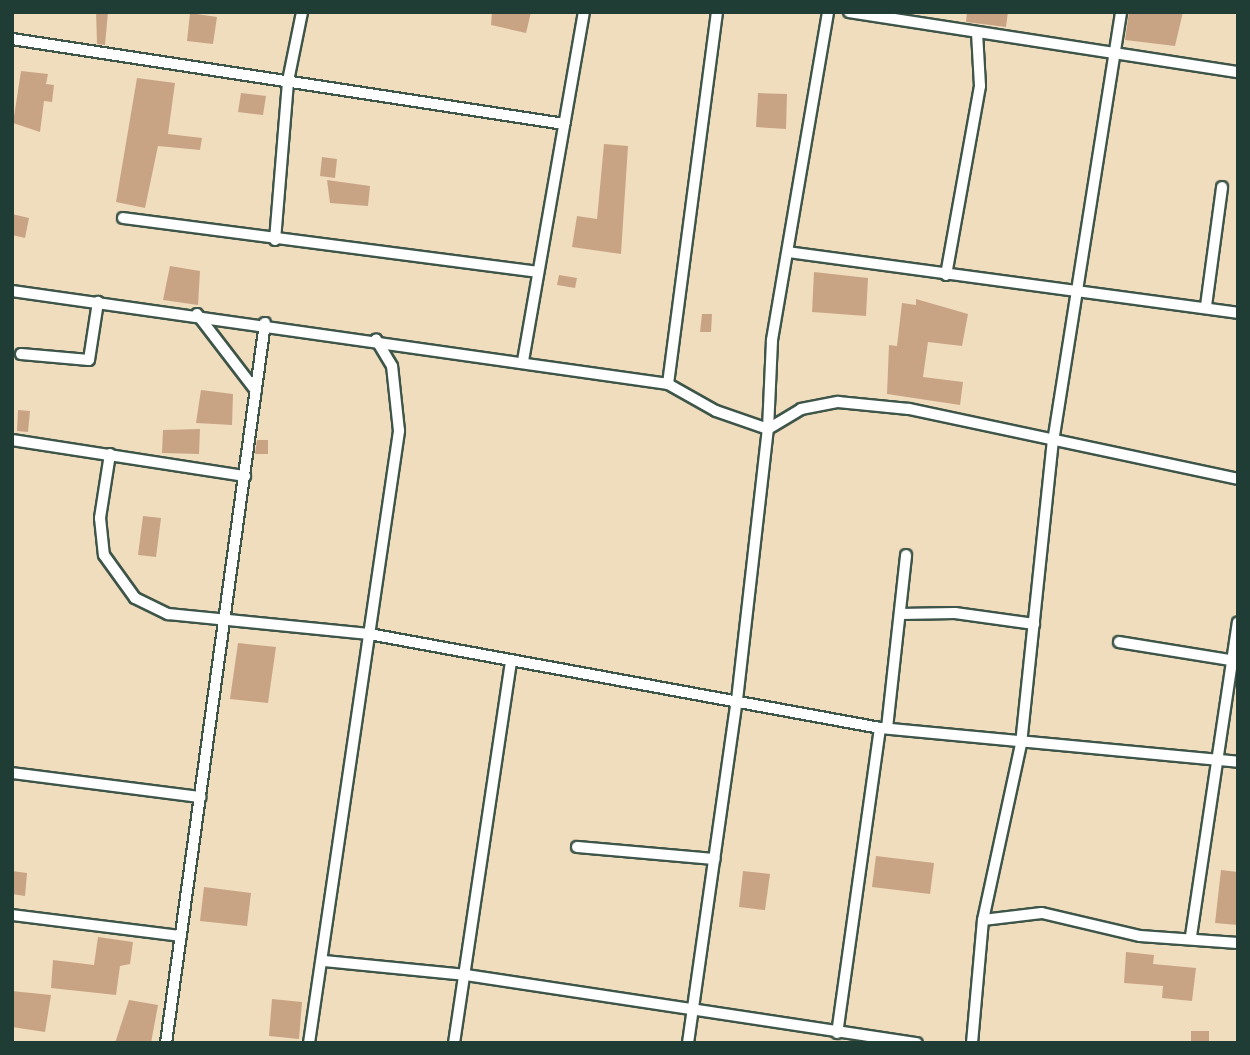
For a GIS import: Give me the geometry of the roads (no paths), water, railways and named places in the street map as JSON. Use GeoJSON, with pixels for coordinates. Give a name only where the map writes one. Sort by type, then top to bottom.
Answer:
{"type":"FeatureCollection","features":[{"type":"Feature","properties":{"kind":"street"},"geometry":{"type":"LineString","coordinates":[[275,240],[288,81],[302,12]]}},
{"type":"Feature","properties":{"kind":"street"},"geometry":{"type":"LineString","coordinates":[[523,360],[584,12]]}},
{"type":"Feature","properties":{"kind":"street"},"geometry":{"type":"LineString","coordinates":[[668,384],[717,12]]}},
{"type":"Feature","properties":{"kind":"street"},"geometry":{"type":"LineString","coordinates":[[688,1043],[737,700],[768,429],[772,340],[828,12]]}},
{"type":"Feature","properties":{"kind":"street"},"geometry":{"type":"LineString","coordinates":[[849,12],[1238,72]]}},
{"type":"Feature","properties":{"kind":"street"},"geometry":{"type":"LineString","coordinates":[[972,1043],[983,919],[1021,744],[1053,442],[1121,12]]}},
{"type":"Feature","properties":{"kind":"street"},"geometry":{"type":"LineString","coordinates":[[946,275],[980,86],[977,32]]}},
{"type":"Feature","properties":{"kind":"street"},"geometry":{"type":"LineString","coordinates":[[12,40],[564,124]]}},
{"type":"Feature","properties":{"kind":"street"},"geometry":{"type":"LineString","coordinates":[[1206,306],[1222,187]]}},
{"type":"Feature","properties":{"kind":"street"},"geometry":{"type":"LineString","coordinates":[[124,218],[275,240],[538,272]]}},
{"type":"Feature","properties":{"kind":"street"},"geometry":{"type":"LineString","coordinates":[[788,252],[1077,294],[1206,306],[1238,313]]}},
{"type":"Feature","properties":{"kind":"street"},"geometry":{"type":"LineString","coordinates":[[12,291],[265,323],[668,384],[716,411],[768,429]]}},
{"type":"Feature","properties":{"kind":"street"},"geometry":{"type":"LineString","coordinates":[[22,354],[89,360],[98,302]]}},
{"type":"Feature","properties":{"kind":"street"},"geometry":{"type":"LineString","coordinates":[[197,314],[256,391]]}},
{"type":"Feature","properties":{"kind":"street"},"geometry":{"type":"LineString","coordinates":[[166,1043],[227,620],[265,323]]}},
{"type":"Feature","properties":{"kind":"street"},"geometry":{"type":"LineString","coordinates":[[309,1043],[324,961],[399,431],[392,366],[376,339]]}},
{"type":"Feature","properties":{"kind":"street"},"geometry":{"type":"LineString","coordinates":[[768,429],[801,409],[838,402],[909,409],[1053,442],[1238,479]]}},
{"type":"Feature","properties":{"kind":"street"},"geometry":{"type":"LineString","coordinates":[[12,440],[246,476]]}},
{"type":"Feature","properties":{"kind":"street"},"geometry":{"type":"LineString","coordinates":[[110,454],[100,518],[114,576],[135,598],[168,614],[369,634],[883,728],[1021,744],[1238,762]]}},
{"type":"Feature","properties":{"kind":"street"},"geometry":{"type":"LineString","coordinates":[[837,1032],[900,614],[906,555]]}},
{"type":"Feature","properties":{"kind":"street"},"geometry":{"type":"LineString","coordinates":[[900,614],[955,613],[1034,624]]}},
{"type":"Feature","properties":{"kind":"street"},"geometry":{"type":"LineString","coordinates":[[1191,936],[1236,661],[1238,622]]}},
{"type":"Feature","properties":{"kind":"street"},"geometry":{"type":"LineString","coordinates":[[1119,642],[1236,661]]}},
{"type":"Feature","properties":{"kind":"street"},"geometry":{"type":"LineString","coordinates":[[454,1043],[467,975],[511,660]]}},
{"type":"Feature","properties":{"kind":"street"},"geometry":{"type":"LineString","coordinates":[[12,773],[200,797]]}},
{"type":"Feature","properties":{"kind":"street"},"geometry":{"type":"LineString","coordinates":[[577,847],[714,859]]}},
{"type":"Feature","properties":{"kind":"street"},"geometry":{"type":"LineString","coordinates":[[983,919],[1042,914],[1140,936],[1191,936],[1238,943]]}},
{"type":"Feature","properties":{"kind":"street"},"geometry":{"type":"LineString","coordinates":[[12,915],[181,936]]}},
{"type":"Feature","properties":{"kind":"street"},"geometry":{"type":"LineString","coordinates":[[324,961],[467,975],[917,1043]]}}]}
